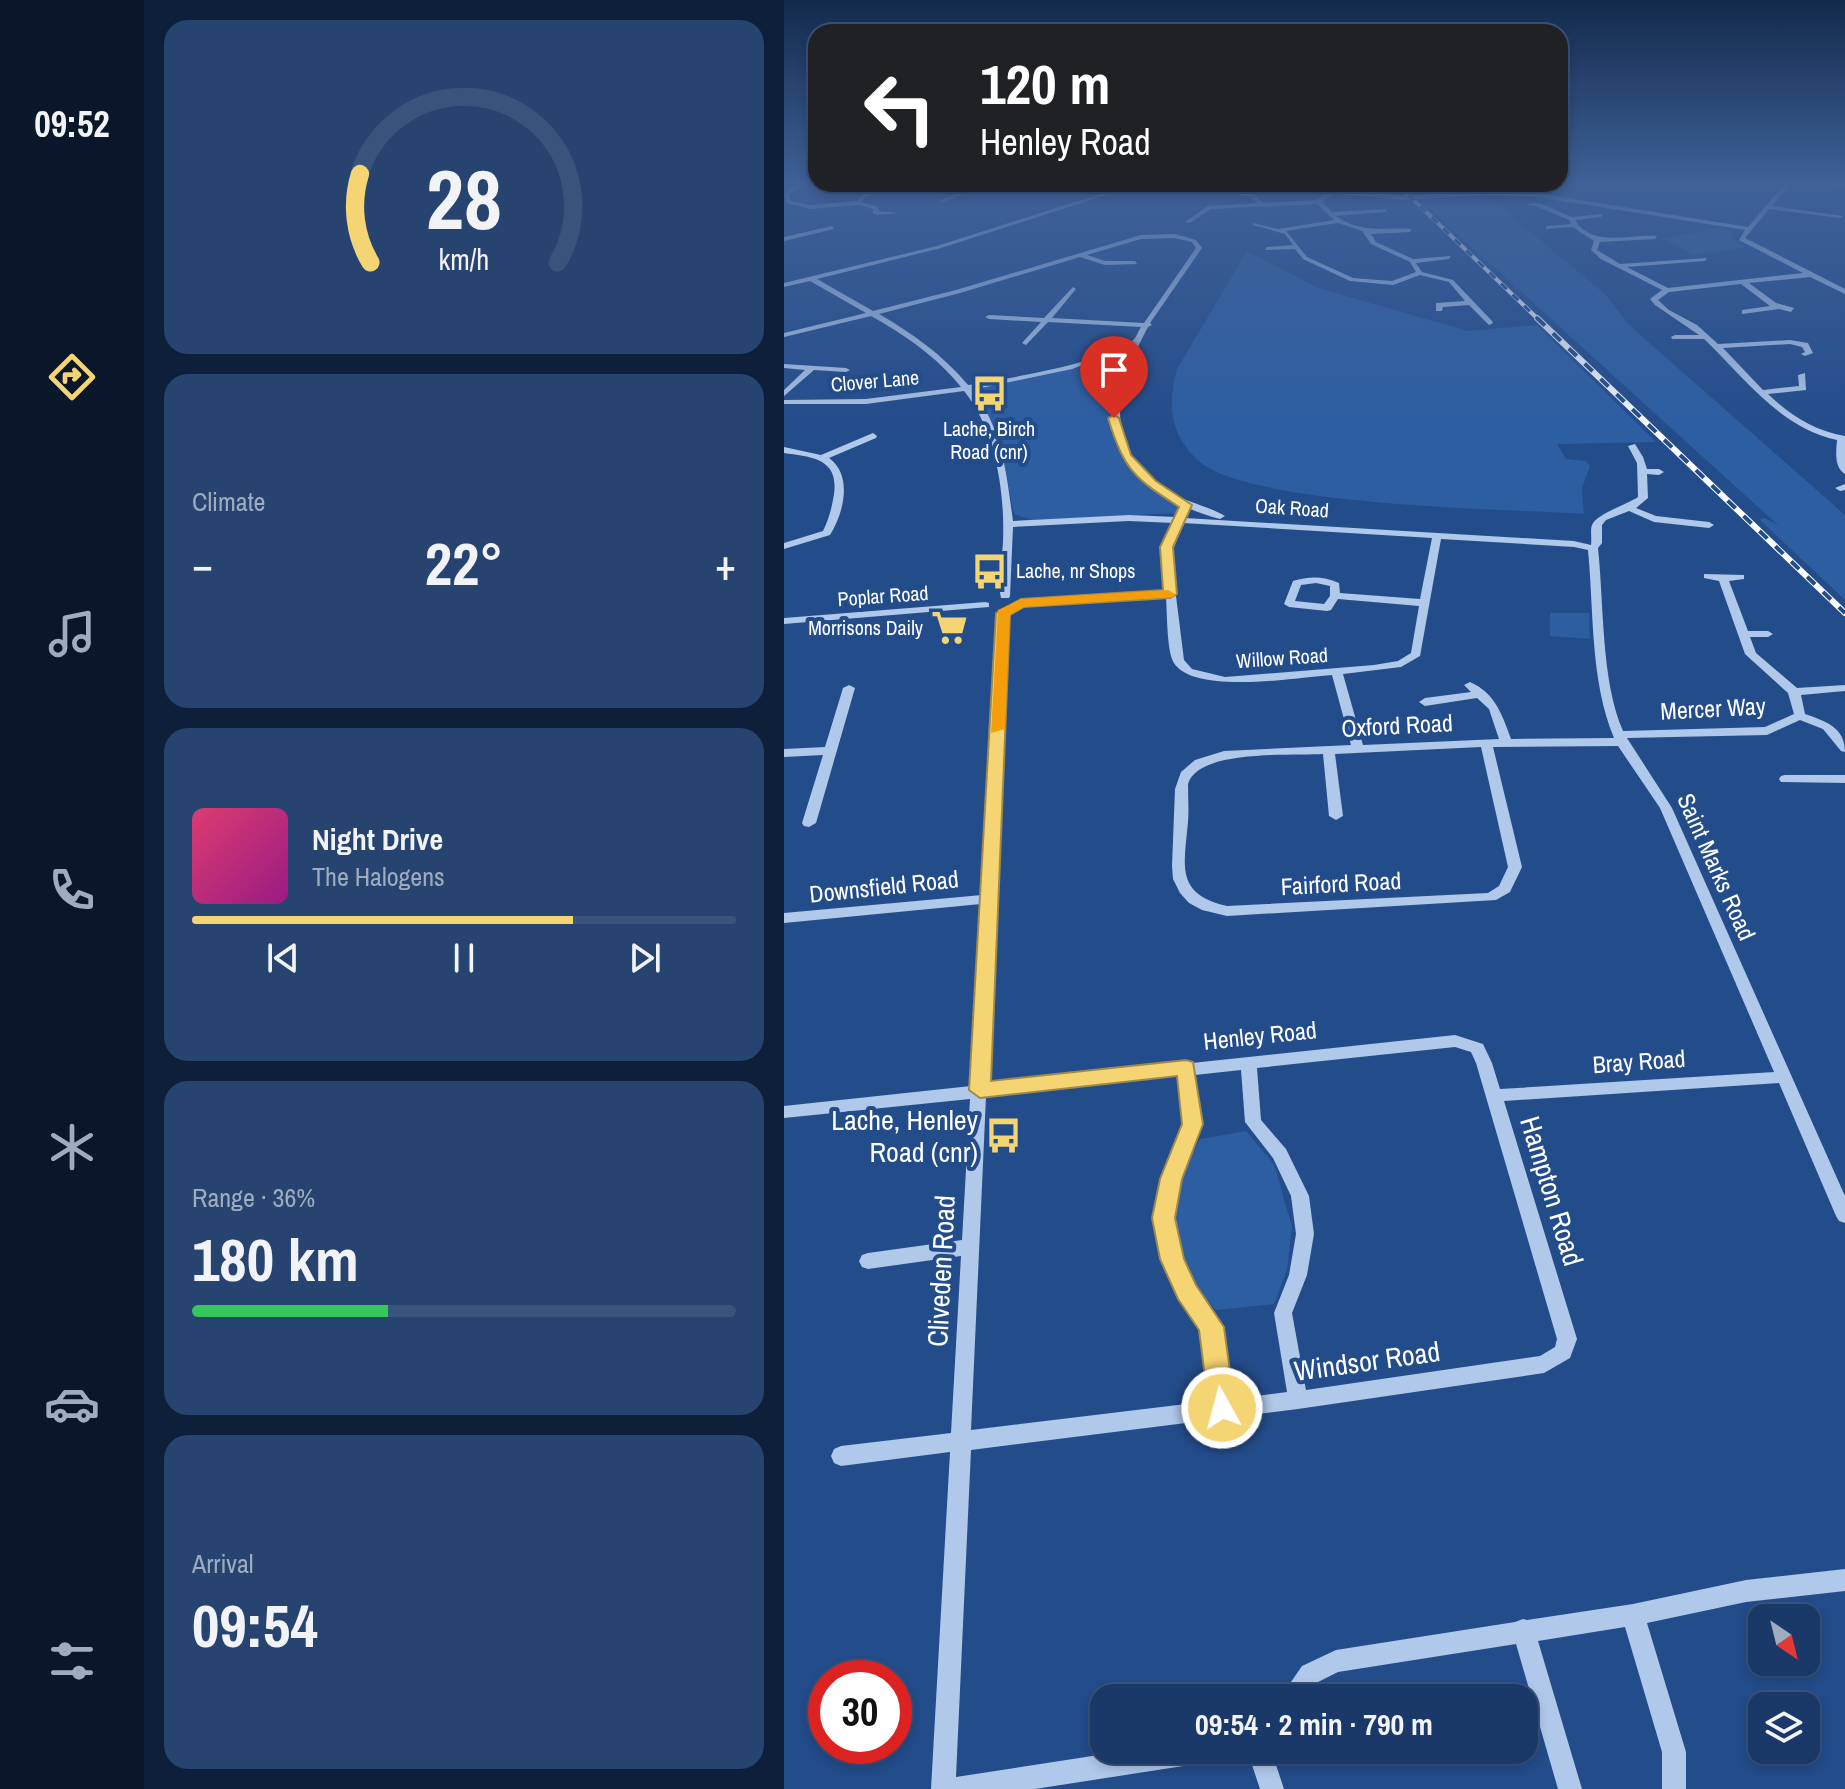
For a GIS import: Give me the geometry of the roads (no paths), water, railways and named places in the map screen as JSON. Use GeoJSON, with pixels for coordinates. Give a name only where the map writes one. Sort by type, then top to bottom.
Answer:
{"type":"FeatureCollection","features":[{"type":"Feature","properties":{"kind":"street"},"geometry":{"type":"LineString","coordinates":[[784,285],[856,267]]}},
{"type":"Feature","properties":{"kind":"street"},"geometry":{"type":"LineString","coordinates":[[784,335],[1040,267]]}},
{"type":"Feature","properties":{"kind":"street"},"geometry":{"type":"LineString","coordinates":[[1184,267],[1124,363],[1114,402],[1114,418],[1121,448],[1151,484],[1186,505],[1257,524]]}},
{"type":"Feature","properties":{"kind":"street"},"geometry":{"type":"LineString","coordinates":[[1323,267],[1352,280],[1393,283],[1420,273],[1451,281],[1486,321],[1497,317]]}},
{"type":"Feature","properties":{"kind":"street"},"geometry":{"type":"LineString","coordinates":[[1416,267],[1420,273]]}},
{"type":"Feature","properties":{"kind":"street"},"geometry":{"type":"LineString","coordinates":[[1620,267],[1667,290]]}},
{"type":"Feature","properties":{"kind":"street"},"geometry":{"type":"LineString","coordinates":[[1793,267],[1845,292]]}},
{"type":"Feature","properties":{"kind":"street"},"geometry":{"type":"LineString","coordinates":[[1808,275],[1667,290],[1654,299],[1657,305],[1717,346],[1763,392],[1804,426],[1843,439],[1840,457],[1845,471]]}},
{"type":"Feature","properties":{"kind":"street"},"geometry":{"type":"LineString","coordinates":[[812,279],[876,313],[925,344],[969,388],[991,434],[1008,524],[1005,596]]}},
{"type":"Feature","properties":{"kind":"street"},"geometry":{"type":"LineString","coordinates":[[1743,282],[1778,307]]}},
{"type":"Feature","properties":{"kind":"street"},"geometry":{"type":"LineString","coordinates":[[1026,343],[1073,289]]}},
{"type":"Feature","properties":{"kind":"street"},"geometry":{"type":"LineString","coordinates":[[1436,305],[1470,303]]}},
{"type":"Feature","properties":{"kind":"street"},"geometry":{"type":"LineString","coordinates":[[1745,312],[1778,307],[1791,310]]}},
{"type":"Feature","properties":{"kind":"street"},"geometry":{"type":"LineString","coordinates":[[989,317],[1148,325]]}},
{"type":"Feature","properties":{"kind":"street"},"geometry":{"type":"LineString","coordinates":[[1675,337],[1706,337]]}},
{"type":"Feature","properties":{"kind":"street"},"geometry":{"type":"LineString","coordinates":[[1717,346],[1802,341],[1807,353],[1820,354]]}},
{"type":"Feature","properties":{"kind":"street"},"geometry":{"type":"LineString","coordinates":[[1098,359],[1137,342]]}},
{"type":"Feature","properties":{"kind":"street"},"geometry":{"type":"LineString","coordinates":[[1098,359],[1124,363]]}},
{"type":"Feature","properties":{"kind":"street","name":"Clover Lane"},"geometry":{"type":"LineString","coordinates":[[784,402],[871,403],[969,388],[1098,359]]}},
{"type":"Feature","properties":{"kind":"street"},"geometry":{"type":"LineString","coordinates":[[784,366],[846,370]]}},
{"type":"Feature","properties":{"kind":"street"},"geometry":{"type":"LineString","coordinates":[[784,394],[812,368]]}},
{"type":"Feature","properties":{"kind":"street"},"geometry":{"type":"LineString","coordinates":[[1802,375],[1803,388]]}},
{"type":"Feature","properties":{"kind":"street"},"geometry":{"type":"LineString","coordinates":[[1763,392],[1803,388],[1814,392]]}},
{"type":"Feature","properties":{"kind":"street"},"geometry":{"type":"LineString","coordinates":[[822,458],[873,437]]}},
{"type":"Feature","properties":{"kind":"street"},"geometry":{"type":"LineString","coordinates":[[1593,548],[1597,543],[1597,525],[1603,518],[1629,508],[1643,498],[1642,471],[1638,453],[1632,446]]}},
{"type":"Feature","properties":{"kind":"street"},"geometry":{"type":"LineString","coordinates":[[784,450],[822,458],[842,477],[831,527],[810,541],[784,546]]}},
{"type":"Feature","properties":{"kind":"street"},"geometry":{"type":"LineString","coordinates":[[1642,471],[1659,472]]}},
{"type":"Feature","properties":{"kind":"street","name":"Willow Road"},"geometry":{"type":"LineString","coordinates":[[1186,505],[1166,547],[1178,660],[1188,672],[1225,680],[1337,673],[1401,664],[1416,654],[1437,536]]}},
{"type":"Feature","properties":{"kind":"street"},"geometry":{"type":"LineString","coordinates":[[1629,508],[1654,519],[1709,525]]}},
{"type":"Feature","properties":{"kind":"street","name":"Oak Road"},"geometry":{"type":"LineString","coordinates":[[1008,524],[1129,518],[1178,520],[1574,544],[1593,548]]}},
{"type":"Feature","properties":{"kind":"street","name":"Saint Marks Road"},"geometry":{"type":"LineString","coordinates":[[1593,548],[1606,689],[1620,738],[1652,781],[1666,808],[1845,1216]]}},
{"type":"Feature","properties":{"kind":"street"},"geometry":{"type":"LineString","coordinates":[[1708,576],[1723,579],[1740,577]]}},
{"type":"Feature","properties":{"kind":"street","name":"Mercer Way"},"geometry":{"type":"LineString","coordinates":[[1620,738],[1767,731],[1800,716],[1794,692],[1751,654],[1723,579]]}},
{"type":"Feature","properties":{"kind":"street"},"geometry":{"type":"LineString","coordinates":[[1021,603],[1005,596],[990,600],[985,605],[992,612],[1003,613],[1021,603],[1170,594]]}},
{"type":"Feature","properties":{"kind":"street"},"geometry":{"type":"LineString","coordinates":[[1335,596],[1425,603]]}},
{"type":"Feature","properties":{"kind":"street","name":"Poplar Road"},"geometry":{"type":"LineString","coordinates":[[784,621],[985,605]]}},
{"type":"Feature","properties":{"kind":"street","name":"Cliveden Road"},"geometry":{"type":"LineString","coordinates":[[943,1789],[1003,613]]}},
{"type":"Feature","properties":{"kind":"street"},"geometry":{"type":"LineString","coordinates":[[1745,634],[1768,634]]}},
{"type":"Feature","properties":{"kind":"street"},"geometry":{"type":"LineString","coordinates":[[1337,673],[1358,748]]}},
{"type":"Feature","properties":{"kind":"street"},"geometry":{"type":"LineString","coordinates":[[809,823],[849,688]]}},
{"type":"Feature","properties":{"kind":"street"},"geometry":{"type":"LineString","coordinates":[[1794,692],[1845,688]]}},
{"type":"Feature","properties":{"kind":"street"},"geometry":{"type":"LineString","coordinates":[[1425,702],[1476,689],[1494,708],[1506,743]]}},
{"type":"Feature","properties":{"kind":"street"},"geometry":{"type":"LineString","coordinates":[[1800,716],[1827,726],[1845,748]]}},
{"type":"Feature","properties":{"kind":"street","name":"Oxford Road"},"geometry":{"type":"LineString","coordinates":[[1194,903],[1176,877],[1183,779],[1194,766],[1224,755],[1620,738]]}},
{"type":"Feature","properties":{"kind":"street","name":"Fairford Road"},"geometry":{"type":"LineString","coordinates":[[1194,903],[1227,911],[1491,897],[1505,889],[1515,867],[1486,743]]}},
{"type":"Feature","properties":{"kind":"street"},"geometry":{"type":"LineString","coordinates":[[784,753],[829,751]]}},
{"type":"Feature","properties":{"kind":"street"},"geometry":{"type":"LineString","coordinates":[[1329,751],[1336,816]]}},
{"type":"Feature","properties":{"kind":"street"},"geometry":{"type":"LineString","coordinates":[[1785,779],[1845,779]]}},
{"type":"Feature","properties":{"kind":"street","name":"Downsfield Road"},"geometry":{"type":"LineString","coordinates":[[784,918],[988,899]]}},
{"type":"Feature","properties":{"kind":"street","name":"Henley Road"},"geometry":{"type":"LineString","coordinates":[[784,1112],[1186,1067],[1455,1041]]}},
{"type":"Feature","properties":{"kind":"street","name":"Hampton Road"},"geometry":{"type":"LineString","coordinates":[[1455,1041],[1477,1048],[1496,1095],[1567,1339],[1563,1352],[1544,1364]]}},
{"type":"Feature","properties":{"kind":"street"},"geometry":{"type":"LineString","coordinates":[[1248,1062],[1253,1122],[1280,1154],[1300,1196],[1305,1234],[1298,1275],[1283,1313],[1298,1400]]}},
{"type":"Feature","properties":{"kind":"street"},"geometry":{"type":"LineString","coordinates":[[1186,1067],[1192,1124],[1171,1179],[1164,1218],[1172,1259],[1187,1292],[1211,1327],[1222,1408]]}},
{"type":"Feature","properties":{"kind":"street","name":"Bray Road"},"geometry":{"type":"LineString","coordinates":[[1496,1095],[1784,1077]]}},
{"type":"Feature","properties":{"kind":"street"},"geometry":{"type":"LineString","coordinates":[[868,1261],[969,1247]]}},
{"type":"Feature","properties":{"kind":"street","name":"Windsor Road"},"geometry":{"type":"LineString","coordinates":[[841,1456],[1298,1400],[1544,1364]]}},
{"type":"Feature","properties":{"kind":"street"},"geometry":{"type":"LineString","coordinates":[[1302,1684],[1310,1674],[1336,1661],[1633,1615],[1746,1591],[1845,1580]]}},
{"type":"Feature","properties":{"kind":"street"},"geometry":{"type":"LineString","coordinates":[[1633,1615],[1674,1752],[1674,1789]]}},
{"type":"Feature","properties":{"kind":"street"},"geometry":{"type":"LineString","coordinates":[[1523,1630],[1570,1789]]}},
{"type":"Feature","properties":{"kind":"street"},"geometry":{"type":"LineString","coordinates":[[956,1789],[1118,1764]]}},
{"type":"Feature","properties":{"kind":"street"},"geometry":{"type":"LineString","coordinates":[[1264,1764],[1272,1789]]}},
{"type":"Feature","properties":{"kind":"railway"},"geometry":{"type":"LineString","coordinates":[[1484,267],[1539,320]]}},
{"type":"Feature","properties":{"kind":"railway"},"geometry":{"type":"LineString","coordinates":[[1537,318],[1845,613]]}},
{"type":"Feature","properties":{"kind":"place","name":"Lache, Birch Road (cnr)"},"geometry":{"type":"Point","coordinates":[989,394]}},
{"type":"Feature","properties":{"kind":"place","name":"Lache, nr Shops"},"geometry":{"type":"Point","coordinates":[990,571]}},
{"type":"Feature","properties":{"kind":"place","name":"Morrisons Daily"},"geometry":{"type":"Point","coordinates":[949,628]}},
{"type":"Feature","properties":{"kind":"place","name":"Lache, Henley Road (cnr)"},"geometry":{"type":"Point","coordinates":[1004,1136]}}]}
